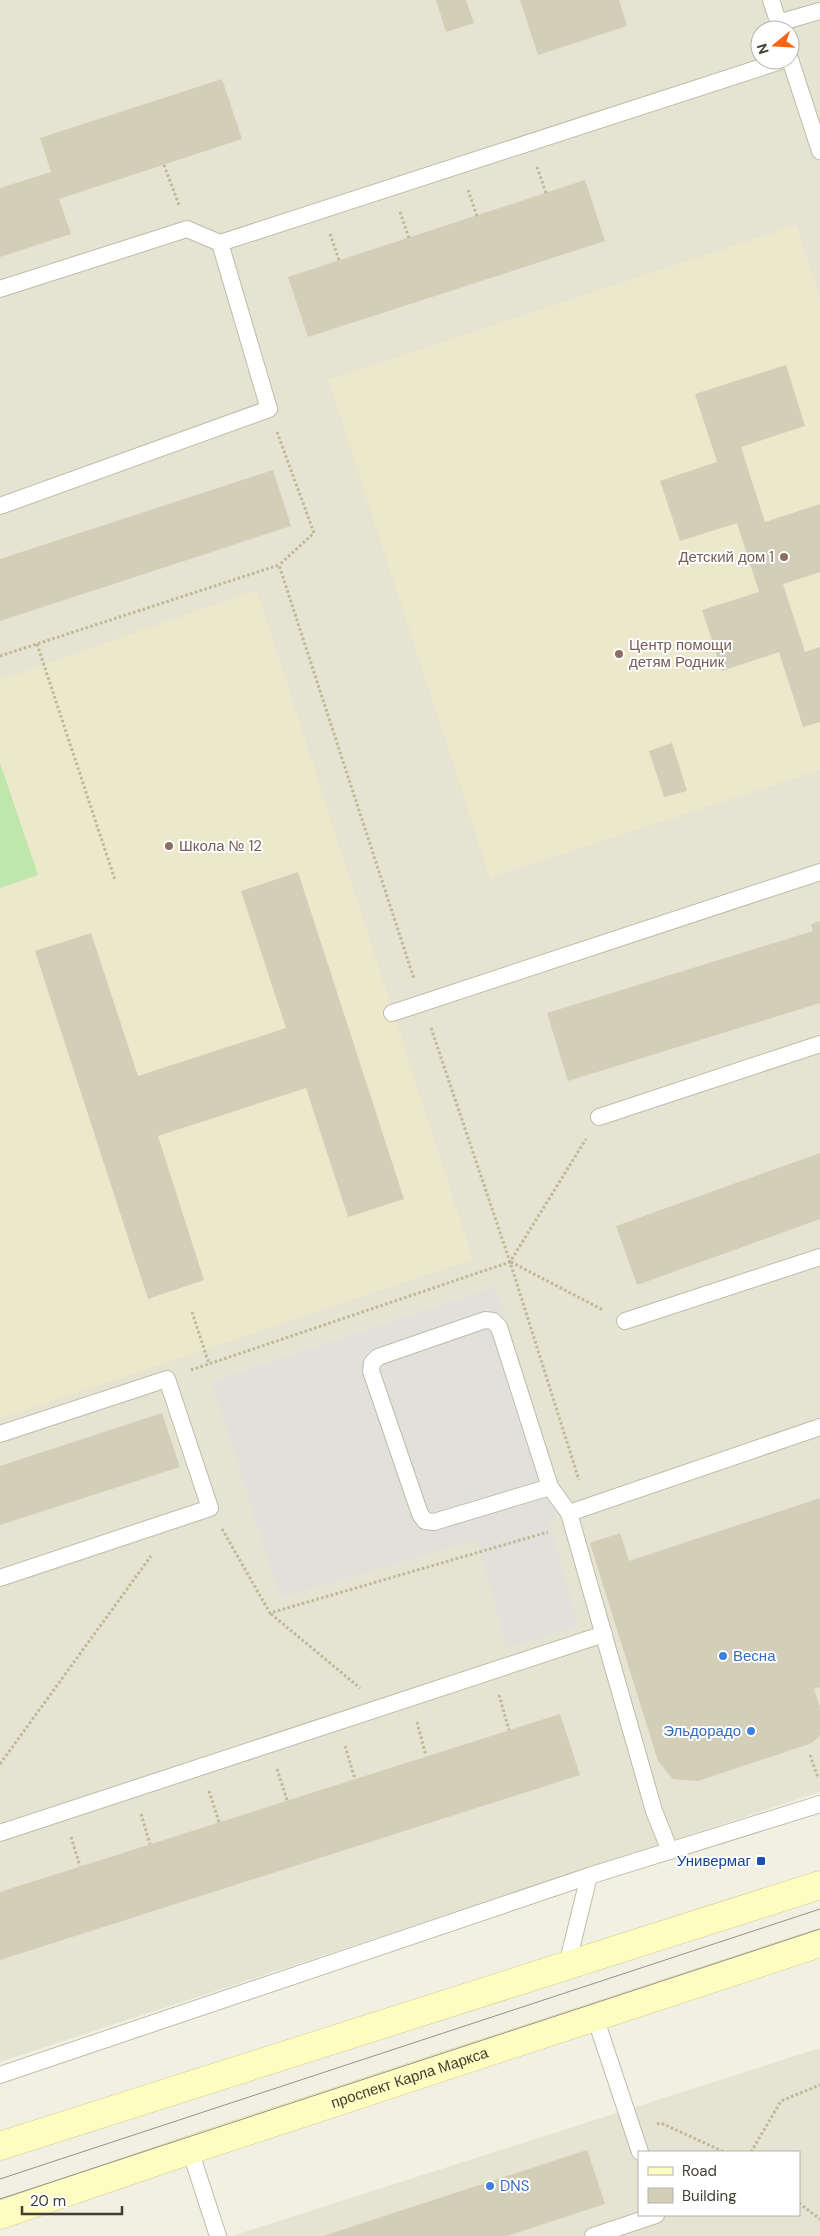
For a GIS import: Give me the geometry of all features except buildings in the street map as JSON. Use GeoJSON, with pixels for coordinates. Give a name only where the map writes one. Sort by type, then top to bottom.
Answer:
{"type":"FeatureCollection","features":[{"type":"Feature","properties":{"kind":"main road"},"geometry":{"type":"LineString","coordinates":[[0,2146],[820,1885]]}},
{"type":"Feature","properties":{"kind":"main road","name":"проспект Карла Маркса"},"geometry":{"type":"LineString","coordinates":[[0,2215],[190,2150],[820,1943]]}},
{"type":"Feature","properties":{"kind":"lane"},"geometry":{"type":"LineString","coordinates":[[771,0],[778,20]]}},
{"type":"Feature","properties":{"kind":"lane"},"geometry":{"type":"LineString","coordinates":[[798,20],[820,11]]}},
{"type":"Feature","properties":{"kind":"lane"},"geometry":{"type":"LineString","coordinates":[[0,289],[187,230],[220,243],[753,70]]}},
{"type":"Feature","properties":{"kind":"lane"},"geometry":{"type":"LineString","coordinates":[[794,70],[820,151]]}},
{"type":"Feature","properties":{"kind":"lane"},"geometry":{"type":"LineString","coordinates":[[0,506],[269,409],[220,243]]}},
{"type":"Feature","properties":{"kind":"lane"},"geometry":{"type":"LineString","coordinates":[[392,1013],[820,872]]}},
{"type":"Feature","properties":{"kind":"lane"},"geometry":{"type":"LineString","coordinates":[[599,1117],[820,1044]]}},
{"type":"Feature","properties":{"kind":"lane"},"geometry":{"type":"LineString","coordinates":[[625,1321],[820,1257]]}},
{"type":"Feature","properties":{"kind":"lane"},"geometry":{"type":"LineString","coordinates":[[550,1487],[434,1522],[425,1521],[420,1514],[374,1380],[371,1371],[372,1363],[378,1357],[485,1320],[493,1321],[498,1326],[550,1487],[571,1519],[654,1811],[670,1851]]}},
{"type":"Feature","properties":{"kind":"lane"},"geometry":{"type":"LineString","coordinates":[[0,1434],[167,1378],[210,1508],[176,1521],[0,1578]]}},
{"type":"Feature","properties":{"kind":"lane"},"geometry":{"type":"LineString","coordinates":[[571,1519],[587,1507],[820,1427]]}},
{"type":"Feature","properties":{"kind":"lane"},"geometry":{"type":"LineString","coordinates":[[0,1833],[604,1634]]}},
{"type":"Feature","properties":{"kind":"lane"},"geometry":{"type":"LineString","coordinates":[[0,2075],[589,1876],[820,1804]]}},
{"type":"Feature","properties":{"kind":"lane"},"geometry":{"type":"LineString","coordinates":[[568,1965],[589,1876]]}},
{"type":"Feature","properties":{"kind":"lane"},"geometry":{"type":"LineString","coordinates":[[595,2017],[640,2151]]}},
{"type":"Feature","properties":{"kind":"lane"},"geometry":{"type":"LineString","coordinates":[[190,2150],[218,2236]]}},
{"type":"Feature","properties":{"kind":"lane"},"geometry":{"type":"LineString","coordinates":[[593,2236],[653,2216]]}},
{"type":"Feature","properties":{"kind":"path"},"geometry":{"type":"LineString","coordinates":[[164,164],[187,230]]}},
{"type":"Feature","properties":{"kind":"path"},"geometry":{"type":"LineString","coordinates":[[0,656],[279,565],[314,533],[269,409]]}},
{"type":"Feature","properties":{"kind":"path"},"geometry":{"type":"LineString","coordinates":[[279,565],[422,1002],[510,1262],[587,1507]]}},
{"type":"Feature","properties":{"kind":"path"},"geometry":{"type":"LineString","coordinates":[[37,644],[115,880]]}},
{"type":"Feature","properties":{"kind":"path"},"geometry":{"type":"LineString","coordinates":[[167,1378],[510,1262],[599,1117]]}},
{"type":"Feature","properties":{"kind":"path"},"geometry":{"type":"LineString","coordinates":[[510,1262],[625,1321]]}},
{"type":"Feature","properties":{"kind":"path"},"geometry":{"type":"LineString","coordinates":[[192,1312],[209,1364]]}},
{"type":"Feature","properties":{"kind":"path"},"geometry":{"type":"LineString","coordinates":[[210,1508],[270,1613],[383,1707]]}},
{"type":"Feature","properties":{"kind":"path"},"geometry":{"type":"LineString","coordinates":[[270,1613],[571,1519]]}},
{"type":"Feature","properties":{"kind":"path"},"geometry":{"type":"LineString","coordinates":[[0,1764],[176,1521]]}},
{"type":"Feature","properties":{"kind":"path"},"geometry":{"type":"LineString","coordinates":[[492,1671],[509,1730]]}},
{"type":"Feature","properties":{"kind":"path"},"geometry":{"type":"LineString","coordinates":[[410,1698],[426,1756]]}},
{"type":"Feature","properties":{"kind":"path"},"geometry":{"type":"LineString","coordinates":[[338,1722],[355,1779]]}},
{"type":"Feature","properties":{"kind":"path"},"geometry":{"type":"LineString","coordinates":[[269,1744],[287,1800]]}},
{"type":"Feature","properties":{"kind":"path"},"geometry":{"type":"LineString","coordinates":[[810,1755],[820,1784]]}},
{"type":"Feature","properties":{"kind":"path"},"geometry":{"type":"LineString","coordinates":[[202,1767],[219,1822]]}},
{"type":"Feature","properties":{"kind":"path"},"geometry":{"type":"LineString","coordinates":[[133,1789],[150,1844]]}},
{"type":"Feature","properties":{"kind":"path"},"geometry":{"type":"LineString","coordinates":[[63,1813],[80,1866]]}},
{"type":"Feature","properties":{"kind":"path"},"geometry":{"type":"LineString","coordinates":[[752,2151],[781,2101],[820,2085]]}},
{"type":"Feature","properties":{"kind":"path"},"geometry":{"type":"LineString","coordinates":[[632,2130],[660,2123],[722,2151]]}},
{"type":"Feature","properties":{"kind":"path"},"geometry":{"type":"LineString","coordinates":[[800,2204],[820,2219]]}},
{"type":"Feature","properties":{"kind":"shaded area"},"geometry":{"type":"Polygon","coordinates":[[[0,0],[820,0],[820,1792],[0,2062],[0,0]]]}},
{"type":"Feature","properties":{"kind":"shaded area","name":"Центр помощи детям Родник"},"geometry":{"type":"Polygon","coordinates":[[[796,225],[820,298],[820,770],[490,878],[328,380],[796,225]]]}},
{"type":"Feature","properties":{"kind":"shaded area","name":"Школа № 12"},"geometry":{"type":"Polygon","coordinates":[[[257,590],[473,1259],[0,1419],[0,680],[257,590]]]}},
{"type":"Feature","properties":{"kind":"shaded area"},"geometry":{"type":"Polygon","coordinates":[[[496,1287],[564,1515],[548,1519],[579,1626],[507,1648],[477,1540],[280,1598],[212,1382],[496,1287]]]}},
{"type":"Feature","properties":{"kind":"shaded area"},"geometry":{"type":"Polygon","coordinates":[[[820,2048],[820,2236],[232,2236],[820,2048]]]}},
{"type":"Feature","properties":{"kind":"green space"},"geometry":{"type":"Polygon","coordinates":[[[0,763],[38,875],[0,888],[0,763]]]}},
{"type":"Feature","properties":{"kind":"tram line"},"geometry":{"type":"LineString","coordinates":[[0,2179],[820,1909]]}},
{"type":"Feature","properties":{"kind":"tram line"},"geometry":{"type":"LineString","coordinates":[[0,2199],[820,1929]]}},
{"type":"Feature","properties":{"kind":"place","name":"Детский дом 1"},"geometry":{"type":"Point","coordinates":[784,557]}},
{"type":"Feature","properties":{"kind":"place","name":"Центр помощи детям Родник"},"geometry":{"type":"Point","coordinates":[619,654]}},
{"type":"Feature","properties":{"kind":"place","name":"Школа № 12"},"geometry":{"type":"Point","coordinates":[169,846]}},
{"type":"Feature","properties":{"kind":"place","name":"Весна"},"geometry":{"type":"Point","coordinates":[723,1656]}},
{"type":"Feature","properties":{"kind":"place","name":"Эльдорадо"},"geometry":{"type":"Point","coordinates":[751,1731]}},
{"type":"Feature","properties":{"kind":"place","name":"Универмаг"},"geometry":{"type":"Point","coordinates":[761,1861]}},
{"type":"Feature","properties":{"kind":"place","name":"DNS"},"geometry":{"type":"Point","coordinates":[490,2186]}}]}
